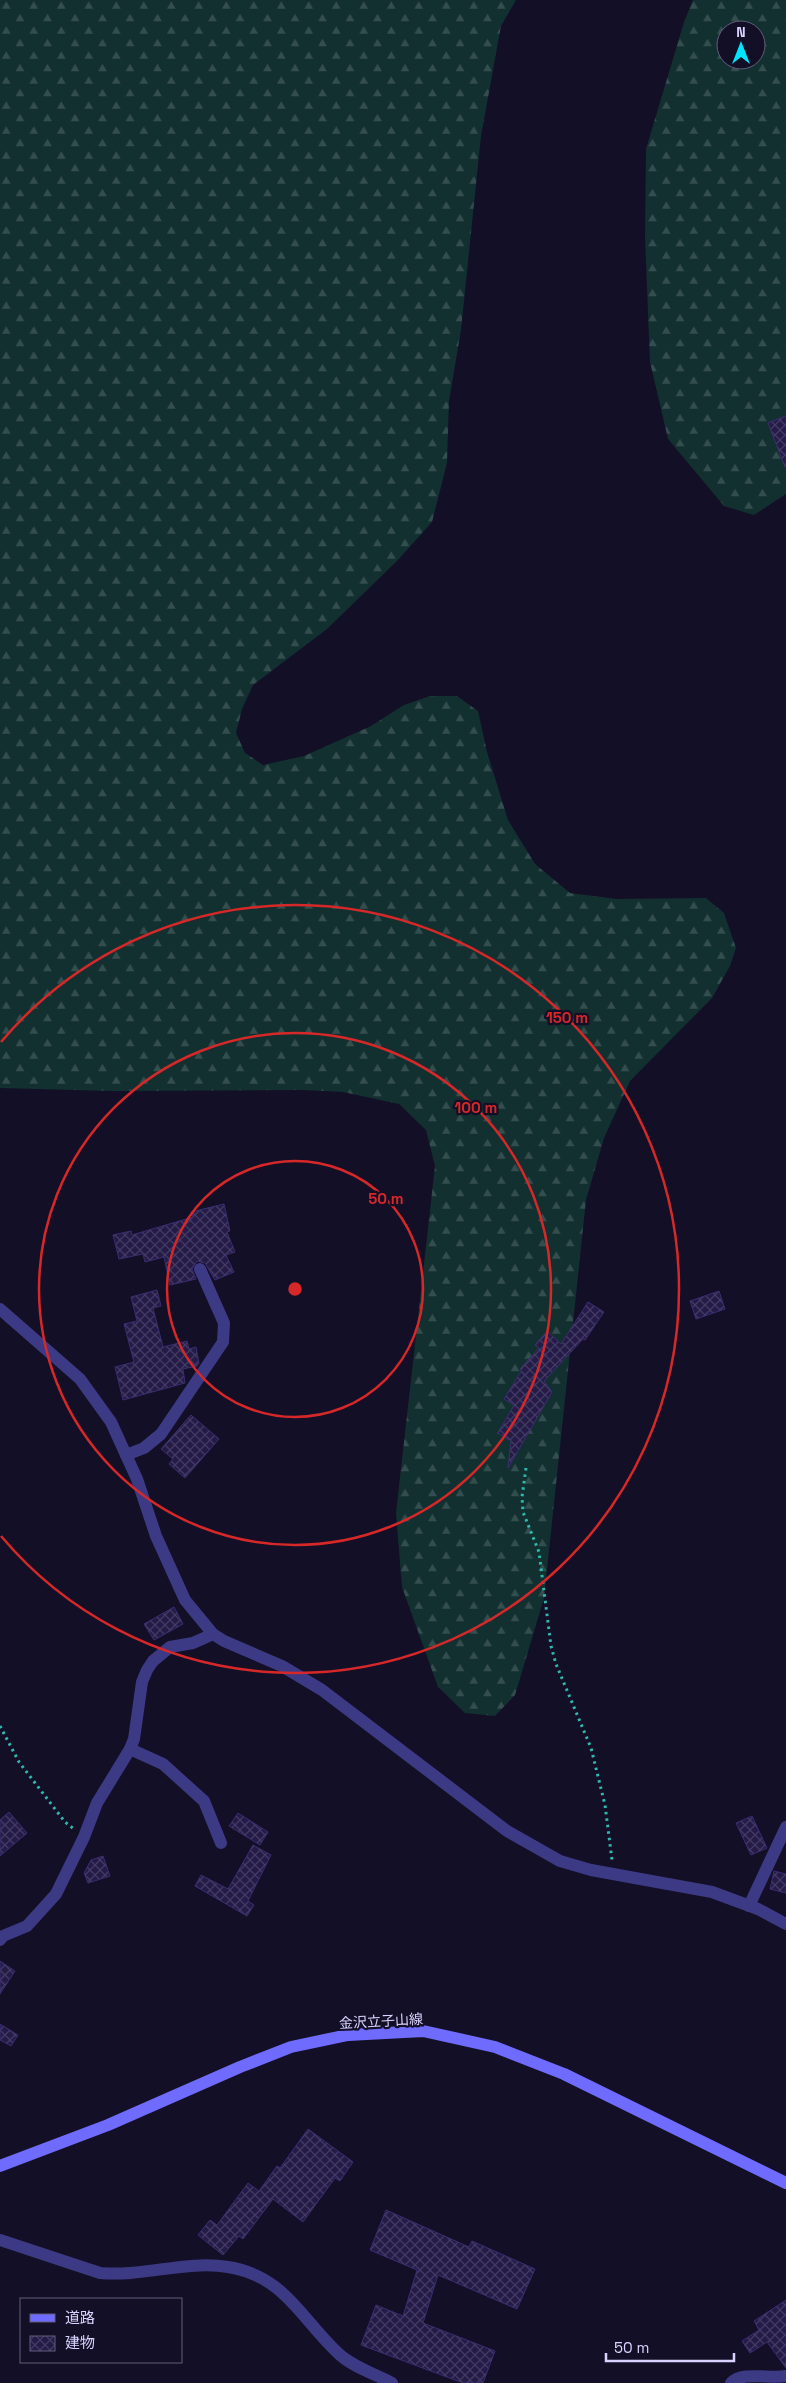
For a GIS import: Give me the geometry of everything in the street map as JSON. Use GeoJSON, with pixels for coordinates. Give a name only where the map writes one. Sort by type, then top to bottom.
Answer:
{"type":"FeatureCollection","features":[{"type":"Feature","properties":{"kind":"street"},"geometry":{"type":"LineString","coordinates":[[126,1455],[144,1448],[161,1434],[223,1342],[224,1323],[200,1269]]}},
{"type":"Feature","properties":{"kind":"street"},"geometry":{"type":"LineString","coordinates":[[0,1309],[80,1379],[111,1422],[126,1455],[156,1536],[185,1600],[213,1634],[224,1641],[282,1666],[322,1690],[507,1831],[560,1861],[712,1892],[749,1906],[786,1924]]}},
{"type":"Feature","properties":{"kind":"street"},"geometry":{"type":"LineString","coordinates":[[0,1940],[3,1936],[27,1926],[49,1904],[84,1837],[97,1804],[130,1750],[134,1739],[142,1682],[146,1670],[153,1661],[170,1648],[193,1643],[213,1634]]}},
{"type":"Feature","properties":{"kind":"street"},"geometry":{"type":"LineString","coordinates":[[130,1750],[164,1764],[204,1802],[221,1843]]}},
{"type":"Feature","properties":{"kind":"street"},"geometry":{"type":"LineString","coordinates":[[749,1906],[786,1827]]}},
{"type":"Feature","properties":{"kind":"street","name":"金沢立子山線"},"geometry":{"type":"LineString","coordinates":[[0,2166],[108,2125],[240,2067],[291,2047],[348,2035],[422,2031],[494,2047],[564,2074],[786,2183]]}},
{"type":"Feature","properties":{"kind":"street"},"geometry":{"type":"LineString","coordinates":[[0,2240],[100,2273],[117,2275],[155,2272],[210,2264],[244,2270],[284,2292],[340,2354],[392,2383]]}},
{"type":"Feature","properties":{"kind":"street"},"geometry":{"type":"LineString","coordinates":[[731,2383],[744,2376],[769,2378],[786,2376]]}},
{"type":"Feature","properties":{"kind":"path"},"geometry":{"type":"LineString","coordinates":[[526,1468],[522,1497],[523,1512],[539,1552],[556,1664],[590,1748],[605,1805],[612,1873]]}},
{"type":"Feature","properties":{"kind":"path"},"geometry":{"type":"LineString","coordinates":[[0,1726],[19,1762],[65,1822],[84,1837]]}},
{"type":"Feature","properties":{"kind":"green space"},"geometry":{"type":"Polygon","coordinates":[[[0,0],[516,0],[501,26],[481,136],[461,330],[449,401],[447,463],[432,522],[397,561],[327,629],[253,685],[242,709],[236,733],[245,753],[263,765],[304,756],[371,726],[404,705],[430,696],[457,696],[478,711],[487,752],[508,820],[535,864],[570,893],[617,899],[706,898],[724,913],[736,948],[730,966],[712,998],[630,1081],[604,1138],[586,1200],[544,1598],[515,1695],[495,1716],[465,1713],[438,1687],[402,1587],[396,1513],[435,1166],[426,1130],[399,1104],[343,1092],[304,1090],[113,1091],[0,1088],[0,0]]]}},
{"type":"Feature","properties":{"kind":"green space"},"geometry":{"type":"Polygon","coordinates":[[[693,0],[786,0],[786,494],[754,515],[724,506],[668,439],[650,362],[645,237],[646,149],[684,22],[693,0]]]}},
{"type":"Feature","properties":{"kind":"building"},"geometry":{"type":"Polygon","coordinates":[[[786,416],[786,467],[785,467],[768,423],[786,416]]]}},
{"type":"Feature","properties":{"kind":"building"},"geometry":{"type":"Polygon","coordinates":[[[224,1204],[230,1231],[227,1232],[235,1252],[226,1255],[234,1272],[215,1280],[205,1263],[197,1261],[192,1269],[196,1279],[170,1285],[164,1257],[145,1262],[143,1254],[119,1259],[113,1235],[131,1231],[132,1235],[193,1217],[191,1212],[224,1204]]]}},
{"type":"Feature","properties":{"kind":"building"},"geometry":{"type":"Polygon","coordinates":[[[157,1290],[161,1306],[153,1308],[163,1347],[187,1341],[189,1349],[196,1347],[199,1363],[197,1366],[183,1369],[185,1383],[123,1400],[115,1367],[134,1362],[124,1324],[137,1321],[131,1297],[157,1290]]]}},
{"type":"Feature","properties":{"kind":"building"},"geometry":{"type":"Polygon","coordinates":[[[719,1291],[725,1309],[696,1319],[690,1301],[719,1291]]]}},
{"type":"Feature","properties":{"kind":"building"},"geometry":{"type":"Polygon","coordinates":[[[588,1302],[604,1312],[585,1340],[583,1339],[544,1381],[552,1392],[508,1468],[511,1441],[498,1433],[514,1405],[504,1399],[522,1370],[520,1369],[539,1348],[535,1345],[547,1331],[561,1344],[588,1302]]]}},
{"type":"Feature","properties":{"kind":"building"},"geometry":{"type":"Polygon","coordinates":[[[191,1415],[219,1439],[185,1478],[169,1464],[173,1459],[161,1449],[191,1415]]]}},
{"type":"Feature","properties":{"kind":"building"},"geometry":{"type":"Polygon","coordinates":[[[174,1607],[183,1624],[154,1640],[144,1624],[174,1607]]]}},
{"type":"Feature","properties":{"kind":"building"},"geometry":{"type":"Polygon","coordinates":[[[9,1812],[27,1833],[0,1856],[0,1820],[9,1812]]]}},
{"type":"Feature","properties":{"kind":"building"},"geometry":{"type":"Polygon","coordinates":[[[238,1813],[268,1832],[260,1845],[229,1826],[238,1813]]]}},
{"type":"Feature","properties":{"kind":"building"},"geometry":{"type":"Polygon","coordinates":[[[752,1816],[767,1848],[751,1855],[736,1823],[752,1816]]]}},
{"type":"Feature","properties":{"kind":"building"},"geometry":{"type":"Polygon","coordinates":[[[253,1845],[271,1855],[248,1901],[254,1905],[247,1916],[195,1886],[201,1875],[228,1889],[253,1845]]]}},
{"type":"Feature","properties":{"kind":"building"},"geometry":{"type":"Polygon","coordinates":[[[103,1856],[110,1876],[88,1883],[84,1873],[91,1860],[103,1856]]]}},
{"type":"Feature","properties":{"kind":"building"},"geometry":{"type":"Polygon","coordinates":[[[774,1871],[786,1874],[786,1893],[770,1889],[774,1871]]]}},
{"type":"Feature","properties":{"kind":"building"},"geometry":{"type":"Polygon","coordinates":[[[0,1961],[15,1971],[0,1994],[0,1961]]]}},
{"type":"Feature","properties":{"kind":"building"},"geometry":{"type":"Polygon","coordinates":[[[0,2024],[18,2035],[11,2046],[0,2040],[0,2024]]]}},
{"type":"Feature","properties":{"kind":"building"},"geometry":{"type":"Polygon","coordinates":[[[308,2129],[353,2162],[340,2181],[335,2178],[303,2222],[273,2199],[243,2239],[239,2236],[223,2255],[198,2235],[210,2220],[217,2225],[248,2183],[259,2191],[277,2166],[280,2168],[308,2129]]]}},
{"type":"Feature","properties":{"kind":"building"},"geometry":{"type":"Polygon","coordinates":[[[386,2210],[469,2247],[472,2241],[535,2269],[517,2309],[438,2275],[423,2323],[495,2351],[483,2383],[463,2383],[361,2345],[376,2305],[403,2316],[417,2270],[370,2250],[386,2210]]]}},
{"type":"Feature","properties":{"kind":"building"},"geometry":{"type":"Polygon","coordinates":[[[786,2300],[786,2368],[767,2342],[750,2353],[742,2341],[759,2330],[754,2321],[786,2300]]]}}]}
